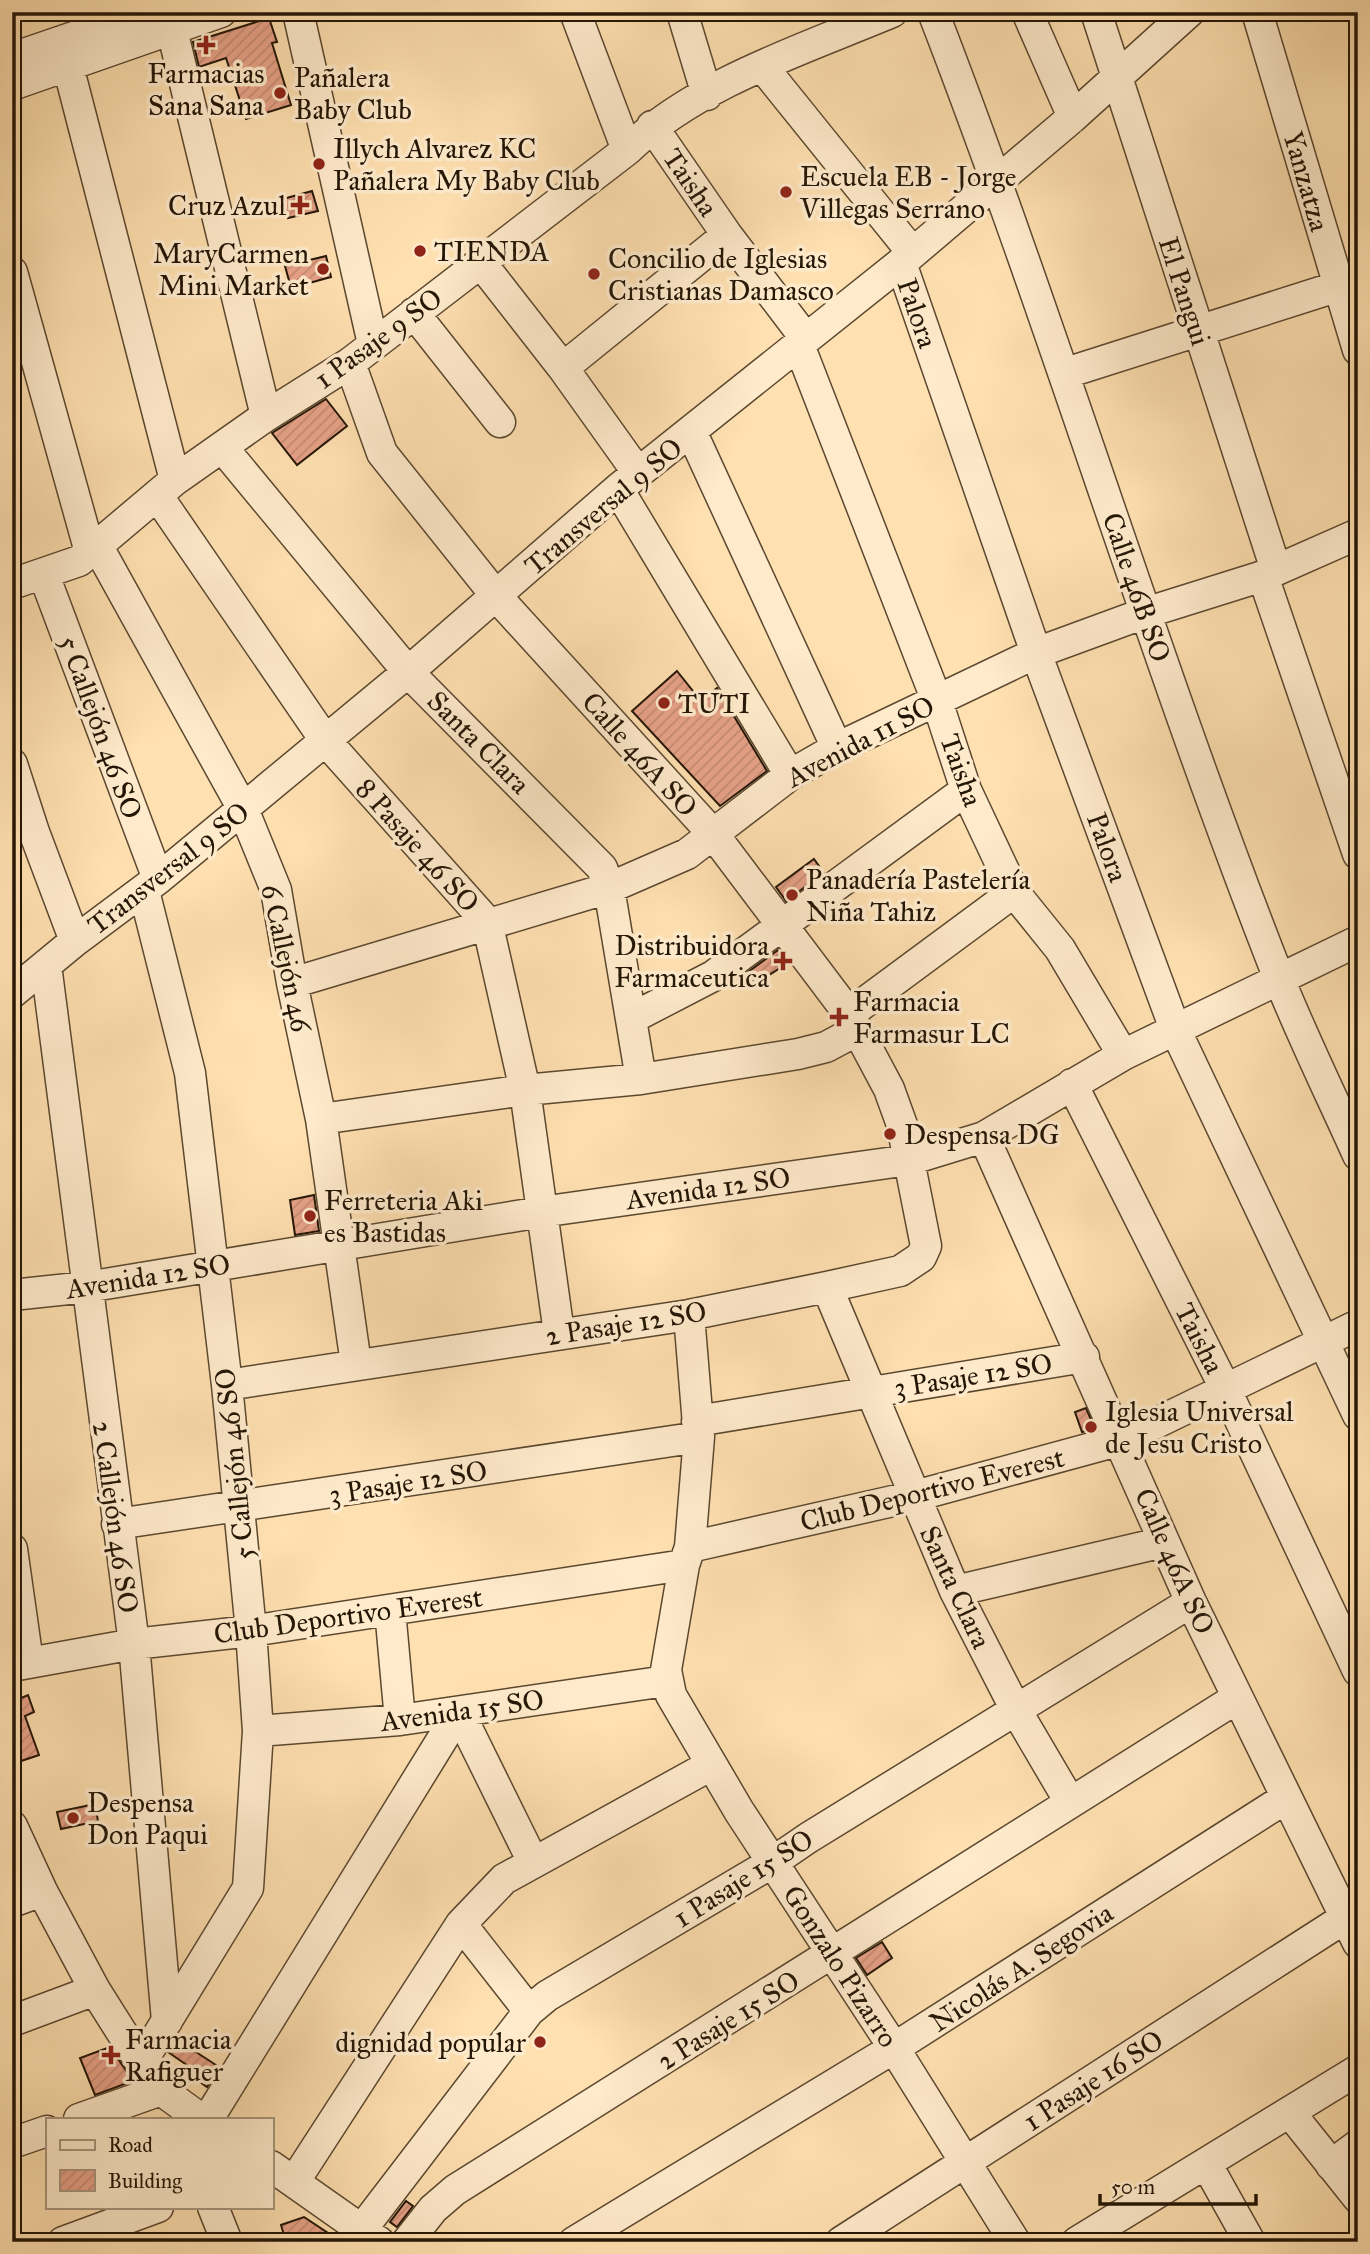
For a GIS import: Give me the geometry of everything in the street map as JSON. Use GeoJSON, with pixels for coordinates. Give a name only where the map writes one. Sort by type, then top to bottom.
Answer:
{"type":"FeatureCollection","features":[{"type":"Feature","properties":{"kind":"street"},"geometry":{"type":"LineString","coordinates":[[12,58],[147,12]]}},
{"type":"Feature","properties":{"kind":"street"},"geometry":{"type":"LineString","coordinates":[[12,85],[221,12]]}},
{"type":"Feature","properties":{"kind":"street"},"geometry":{"type":"LineString","coordinates":[[298,12],[373,344]]}},
{"type":"Feature","properties":{"kind":"street"},"geometry":{"type":"LineString","coordinates":[[575,12],[627,150]]}},
{"type":"Feature","properties":{"kind":"street"},"geometry":{"type":"LineString","coordinates":[[682,12],[707,95]]}},
{"type":"Feature","properties":{"kind":"street","name":"1 Pasaje 9 SO"},"geometry":{"type":"LineString","coordinates":[[12,584],[79,561],[166,488],[222,447],[350,363],[627,150],[652,126],[762,66],[892,12]]}},
{"type":"Feature","properties":{"kind":"street","name":"Calle 46B SO"},"geometry":{"type":"LineString","coordinates":[[933,12],[998,180],[1066,373],[1145,613],[1279,977],[1358,1155]]}},
{"type":"Feature","properties":{"kind":"street"},"geometry":{"type":"LineString","coordinates":[[1027,12],[1073,117]]}},
{"type":"Feature","properties":{"kind":"street","name":"El Pangui"},"geometry":{"type":"LineString","coordinates":[[1096,12],[1358,854]]}},
{"type":"Feature","properties":{"kind":"street","name":"Transversal 9 SO"},"geometry":{"type":"LineString","coordinates":[[12,993],[75,941],[151,885],[497,597],[628,481],[906,257],[1073,117],[1189,12]]}},
{"type":"Feature","properties":{"kind":"street","name":"Yanzatza"},"geometry":{"type":"LineString","coordinates":[[1257,12],[1347,282],[1358,350]]}},
{"type":"Feature","properties":{"kind":"street"},"geometry":{"type":"LineString","coordinates":[[172,30],[266,416]]}},
{"type":"Feature","properties":{"kind":"street","name":"8 Pasaje 46 SO"},"geometry":{"type":"LineString","coordinates":[[68,66],[166,488],[325,740],[487,922],[525,1090],[559,1333]]}},
{"type":"Feature","properties":{"kind":"street","name":"Palora"},"geometry":{"type":"LineString","coordinates":[[762,66],[906,257],[1036,653],[1175,1029],[1358,1415]]}},
{"type":"Feature","properties":{"kind":"street","name":"Taisha"},"geometry":{"type":"LineString","coordinates":[[652,126],[802,342],[937,701],[966,790],[1014,892],[1060,949],[1123,1055]]}},
{"type":"Feature","properties":{"kind":"street"},"geometry":{"type":"LineString","coordinates":[[563,368],[727,235]]}},
{"type":"Feature","properties":{"kind":"street"},"geometry":{"type":"LineString","coordinates":[[481,263],[563,368],[790,775]]}},
{"type":"Feature","properties":{"kind":"street"},"geometry":{"type":"LineString","coordinates":[[12,272],[94,550]]}},
{"type":"Feature","properties":{"kind":"street"},"geometry":{"type":"LineString","coordinates":[[1066,373],[1347,282]]}},
{"type":"Feature","properties":{"kind":"street"},"geometry":{"type":"LineString","coordinates":[[414,313],[500,422]]}},
{"type":"Feature","properties":{"kind":"street","name":"Calle 46A SO"},"geometry":{"type":"LineString","coordinates":[[350,363],[382,453],[497,597],[714,835],[853,1022],[889,1089],[909,1160]]}},
{"type":"Feature","properties":{"kind":"street"},"geometry":{"type":"LineString","coordinates":[[691,431],[837,748]]}},
{"type":"Feature","properties":{"kind":"street","name":"Santa Clara"},"geometry":{"type":"LineString","coordinates":[[222,447],[408,672],[596,859],[609,888],[641,1079]]}},
{"type":"Feature","properties":{"kind":"street","name":"Avenida 11 SO"},"geometry":{"type":"LineString","coordinates":[[292,983],[487,922],[609,888],[687,854],[790,775],[837,748],[1036,653],[1145,613],[1269,573],[1358,534]]}},
{"type":"Feature","properties":{"kind":"street","name":"6 Callejón 46"},"geometry":{"type":"LineString","coordinates":[[94,550],[243,809],[276,890],[292,983],[321,1119],[341,1244],[356,1364]]}},
{"type":"Feature","properties":{"kind":"street","name":"5 Callejón 46 SO"},"geometry":{"type":"LineString","coordinates":[[44,575],[151,885],[190,1073],[227,1385],[251,1631],[258,1731],[248,1888],[167,2021]]}},
{"type":"Feature","properties":{"kind":"street"},"geometry":{"type":"LineString","coordinates":[[12,764],[75,941]]}},
{"type":"Feature","properties":{"kind":"street"},"geometry":{"type":"LineString","coordinates":[[632,1018],[713,975],[966,790]]}},
{"type":"Feature","properties":{"kind":"street"},"geometry":{"type":"LineString","coordinates":[[321,1119],[525,1090],[641,1079],[798,1054],[826,1047],[853,1022],[1014,892]]}},
{"type":"Feature","properties":{"kind":"street","name":"Avenida 12 SO"},"geometry":{"type":"LineString","coordinates":[[12,1295],[87,1287],[541,1212],[909,1160],[984,1137],[1123,1055],[1358,941]]}},
{"type":"Feature","properties":{"kind":"street","name":"2 Callejón 46 SO"},"geometry":{"type":"LineString","coordinates":[[46,965],[134,1644],[167,2021]]}},
{"type":"Feature","properties":{"kind":"street","name":"Taisha"},"geometry":{"type":"LineString","coordinates":[[1072,1084],[1225,1388],[1358,1671]]}},
{"type":"Feature","properties":{"kind":"street","name":"Calle 46A SO"},"geometry":{"type":"LineString","coordinates":[[984,1137],[1191,1602],[1352,1931]]}},
{"type":"Feature","properties":{"kind":"street","name":"2 Pasaje 12 SO"},"geometry":{"type":"LineString","coordinates":[[227,1385],[689,1315],[900,1271],[921,1256],[925,1233],[909,1160]]}},
{"type":"Feature","properties":{"kind":"street","name":"Santa Clara"},"geometry":{"type":"LineString","coordinates":[[827,1287],[955,1591],[1016,1710],[1070,1802]]}},
{"type":"Feature","properties":{"kind":"street"},"geometry":{"type":"LineString","coordinates":[[666,1681],[687,1556],[698,1429],[689,1315]]}},
{"type":"Feature","properties":{"kind":"street","name":"Club Deportivo Everest"},"geometry":{"type":"LineString","coordinates":[[20,1664],[134,1644],[251,1631],[390,1610],[687,1556],[1121,1440],[1358,1325]]}},
{"type":"Feature","properties":{"kind":"street","name":"3 Pasaje 12 SO"},"geometry":{"type":"LineString","coordinates":[[117,1524],[239,1508],[698,1429],[870,1391],[1084,1357]]}},
{"type":"Feature","properties":{"kind":"street"},"geometry":{"type":"LineString","coordinates":[[955,1591],[1164,1542]]}},
{"type":"Feature","properties":{"kind":"street"},"geometry":{"type":"LineString","coordinates":[[12,1549],[20,1664]]}},
{"type":"Feature","properties":{"kind":"street","name":"1 Pasaje 15 SO"},"geometry":{"type":"LineString","coordinates":[[372,2238],[530,2011],[547,1996],[773,1862],[1191,1602]]}},
{"type":"Feature","properties":{"kind":"street"},"geometry":{"type":"LineString","coordinates":[[390,1610],[400,1720]]}},
{"type":"Feature","properties":{"kind":"street","name":"Avenida 15 SO"},"geometry":{"type":"LineString","coordinates":[[258,1731],[400,1720],[666,1681]]}},
{"type":"Feature","properties":{"kind":"street","name":"Gonzalo Pizarro"},"geometry":{"type":"LineString","coordinates":[[666,1681],[671,1695],[711,1765],[894,2048],[1015,2242]]}},
{"type":"Feature","properties":{"kind":"street","name":"2 Pasaje 15 SO"},"geometry":{"type":"LineString","coordinates":[[407,2242],[433,2209],[455,2190],[833,1955],[1237,1698]]}},
{"type":"Feature","properties":{"kind":"street"},"geometry":{"type":"LineString","coordinates":[[459,1712],[533,1862]]}},
{"type":"Feature","properties":{"kind":"street"},"geometry":{"type":"LineString","coordinates":[[209,2118],[459,1712]]}},
{"type":"Feature","properties":{"kind":"street"},"geometry":{"type":"LineString","coordinates":[[372,2238],[277,2171],[461,1924],[504,1879],[711,1765]]}},
{"type":"Feature","properties":{"kind":"street","name":"Nicolás A. Segovia"},"geometry":{"type":"LineString","coordinates":[[574,2242],[894,2048],[1286,1798]]}},
{"type":"Feature","properties":{"kind":"street"},"geometry":{"type":"LineString","coordinates":[[12,1825],[42,1891],[95,1990],[141,2063],[161,2090],[200,2118]]}},
{"type":"Feature","properties":{"kind":"street"},"geometry":{"type":"LineString","coordinates":[[12,1902],[42,1891]]}},
{"type":"Feature","properties":{"kind":"street"},"geometry":{"type":"LineString","coordinates":[[461,1924],[530,2011]]}},
{"type":"Feature","properties":{"kind":"street","name":"1 Pasaje 16 SO"},"geometry":{"type":"LineString","coordinates":[[841,2242],[966,2162],[1352,1931]]}},
{"type":"Feature","properties":{"kind":"street"},"geometry":{"type":"LineString","coordinates":[[12,2021],[95,1990]]}},
{"type":"Feature","properties":{"kind":"street"},"geometry":{"type":"LineString","coordinates":[[141,2063],[167,2021]]}},
{"type":"Feature","properties":{"kind":"street"},"geometry":{"type":"LineString","coordinates":[[1077,2242],[1207,2165],[1358,2070]]}},
{"type":"Feature","properties":{"kind":"street"},"geometry":{"type":"LineString","coordinates":[[82,2118],[161,2090]]}},
{"type":"Feature","properties":{"kind":"street"},"geometry":{"type":"LineString","coordinates":[[1290,2114],[1358,2198]]}},
{"type":"Feature","properties":{"kind":"street"},"geometry":{"type":"LineString","coordinates":[[12,2143],[46,2131]]}},
{"type":"Feature","properties":{"kind":"street"},"geometry":{"type":"LineString","coordinates":[[1331,2165],[1358,2146]]}},
{"type":"Feature","properties":{"kind":"street"},"geometry":{"type":"LineString","coordinates":[[1207,2165],[1250,2242]]}},
{"type":"Feature","properties":{"kind":"street"},"geometry":{"type":"LineString","coordinates":[[63,2242],[155,2208]]}},
{"type":"Feature","properties":{"kind":"street"},"geometry":{"type":"LineString","coordinates":[[213,2208],[226,2242]]}},
{"type":"Feature","properties":{"kind":"building"},"geometry":{"type":"Polygon","coordinates":[[[269,18],[277,42],[272,43],[291,105],[246,119],[226,58],[199,67],[193,42],[269,18]]]}},
{"type":"Feature","properties":{"kind":"building","name":"Cruz Azul"},"geometry":{"type":"Polygon","coordinates":[[[312,191],[318,211],[288,218],[283,199],[312,191]]]}},
{"type":"Feature","properties":{"kind":"building"},"geometry":{"type":"Polygon","coordinates":[[[326,256],[331,277],[291,288],[285,266],[326,256]]]}},
{"type":"Feature","properties":{"kind":"building"},"geometry":{"type":"Polygon","coordinates":[[[326,399],[347,426],[297,465],[272,433],[326,399]]]}},
{"type":"Feature","properties":{"kind":"building"},"geometry":{"type":"Polygon","coordinates":[[[677,671],[701,701],[717,688],[767,771],[720,806],[632,711],[677,671]]]}},
{"type":"Feature","properties":{"kind":"building"},"geometry":{"type":"Polygon","coordinates":[[[814,859],[824,873],[786,901],[776,887],[814,859]]]}},
{"type":"Feature","properties":{"kind":"building"},"geometry":{"type":"Polygon","coordinates":[[[778,950],[788,963],[755,984],[748,972],[778,950]]]}},
{"type":"Feature","properties":{"kind":"building","name":"Ferreteria Aki es Bastidas"},"geometry":{"type":"Polygon","coordinates":[[[314,1195],[319,1231],[295,1235],[290,1200],[314,1195]]]}},
{"type":"Feature","properties":{"kind":"building"},"geometry":{"type":"Polygon","coordinates":[[[1086,1408],[1095,1429],[1082,1432],[1075,1412],[1086,1408]]]}},
{"type":"Feature","properties":{"kind":"building"},"geometry":{"type":"Polygon","coordinates":[[[12,1687],[19,1699],[28,1695],[34,1712],[25,1716],[39,1755],[12,1764],[12,1687]]]}},
{"type":"Feature","properties":{"kind":"building"},"geometry":{"type":"Polygon","coordinates":[[[95,1804],[98,1821],[61,1829],[57,1812],[95,1804]]]}},
{"type":"Feature","properties":{"kind":"building"},"geometry":{"type":"Polygon","coordinates":[[[882,1942],[892,1958],[867,1975],[856,1958],[882,1942]]]}},
{"type":"Feature","properties":{"kind":"building"},"geometry":{"type":"Polygon","coordinates":[[[176,2039],[219,2067],[207,2087],[200,2082],[204,2077],[168,2052],[176,2039]]]}},
{"type":"Feature","properties":{"kind":"building"},"geometry":{"type":"Polygon","coordinates":[[[110,2047],[133,2081],[95,2095],[80,2058],[110,2047]]]}},
{"type":"Feature","properties":{"kind":"building"},"geometry":{"type":"Polygon","coordinates":[[[406,2201],[413,2206],[397,2227],[390,2222],[406,2201]]]}},
{"type":"Feature","properties":{"kind":"building"},"geometry":{"type":"Polygon","coordinates":[[[304,2217],[328,2233],[303,2242],[286,2242],[281,2225],[304,2217]]]}},
{"type":"Feature","properties":{"kind":"place","name":"Farmacias Sana Sana"},"geometry":{"type":"Point","coordinates":[206,45]}},
{"type":"Feature","properties":{"kind":"place","name":"Pañalera Baby Club"},"geometry":{"type":"Point","coordinates":[280,93]}},
{"type":"Feature","properties":{"kind":"place","name":"Illych Alvarez KC Pañalera My Baby Club"},"geometry":{"type":"Point","coordinates":[319,164]}},
{"type":"Feature","properties":{"kind":"place","name":"Escuela EB - Jorge Villegas Serrano"},"geometry":{"type":"Point","coordinates":[786,192]}},
{"type":"Feature","properties":{"kind":"place","name":"Cruz Azul"},"geometry":{"type":"Point","coordinates":[300,205]}},
{"type":"Feature","properties":{"kind":"place","name":"TIENDA"},"geometry":{"type":"Point","coordinates":[420,251]}},
{"type":"Feature","properties":{"kind":"place","name":"MaryCarmen Mini Market"},"geometry":{"type":"Point","coordinates":[323,269]}},
{"type":"Feature","properties":{"kind":"place","name":"Concilio de Iglesias Cristianas Damasco"},"geometry":{"type":"Point","coordinates":[594,274]}},
{"type":"Feature","properties":{"kind":"place","name":"TUTI"},"geometry":{"type":"Point","coordinates":[664,703]}},
{"type":"Feature","properties":{"kind":"place","name":"Panadería Pastelería Niña Tahiz"},"geometry":{"type":"Point","coordinates":[792,895]}},
{"type":"Feature","properties":{"kind":"place","name":"Distribuidora Farmaceutica"},"geometry":{"type":"Point","coordinates":[783,961]}},
{"type":"Feature","properties":{"kind":"place","name":"Farmacia Farmasur LC"},"geometry":{"type":"Point","coordinates":[839,1017]}},
{"type":"Feature","properties":{"kind":"place","name":"Despensa DG"},"geometry":{"type":"Point","coordinates":[890,1134]}},
{"type":"Feature","properties":{"kind":"place","name":"Ferreteria Aki es Bastidas"},"geometry":{"type":"Point","coordinates":[310,1216]}},
{"type":"Feature","properties":{"kind":"place","name":"Iglesia Universal de Jesu Cristo"},"geometry":{"type":"Point","coordinates":[1091,1427]}},
{"type":"Feature","properties":{"kind":"place","name":"Despensa Don Paqui"},"geometry":{"type":"Point","coordinates":[73,1818]}},
{"type":"Feature","properties":{"kind":"place","name":"dignidad popular"},"geometry":{"type":"Point","coordinates":[540,2042]}},
{"type":"Feature","properties":{"kind":"place","name":"Farmacia Rafiguer"},"geometry":{"type":"Point","coordinates":[111,2055]}}]}
